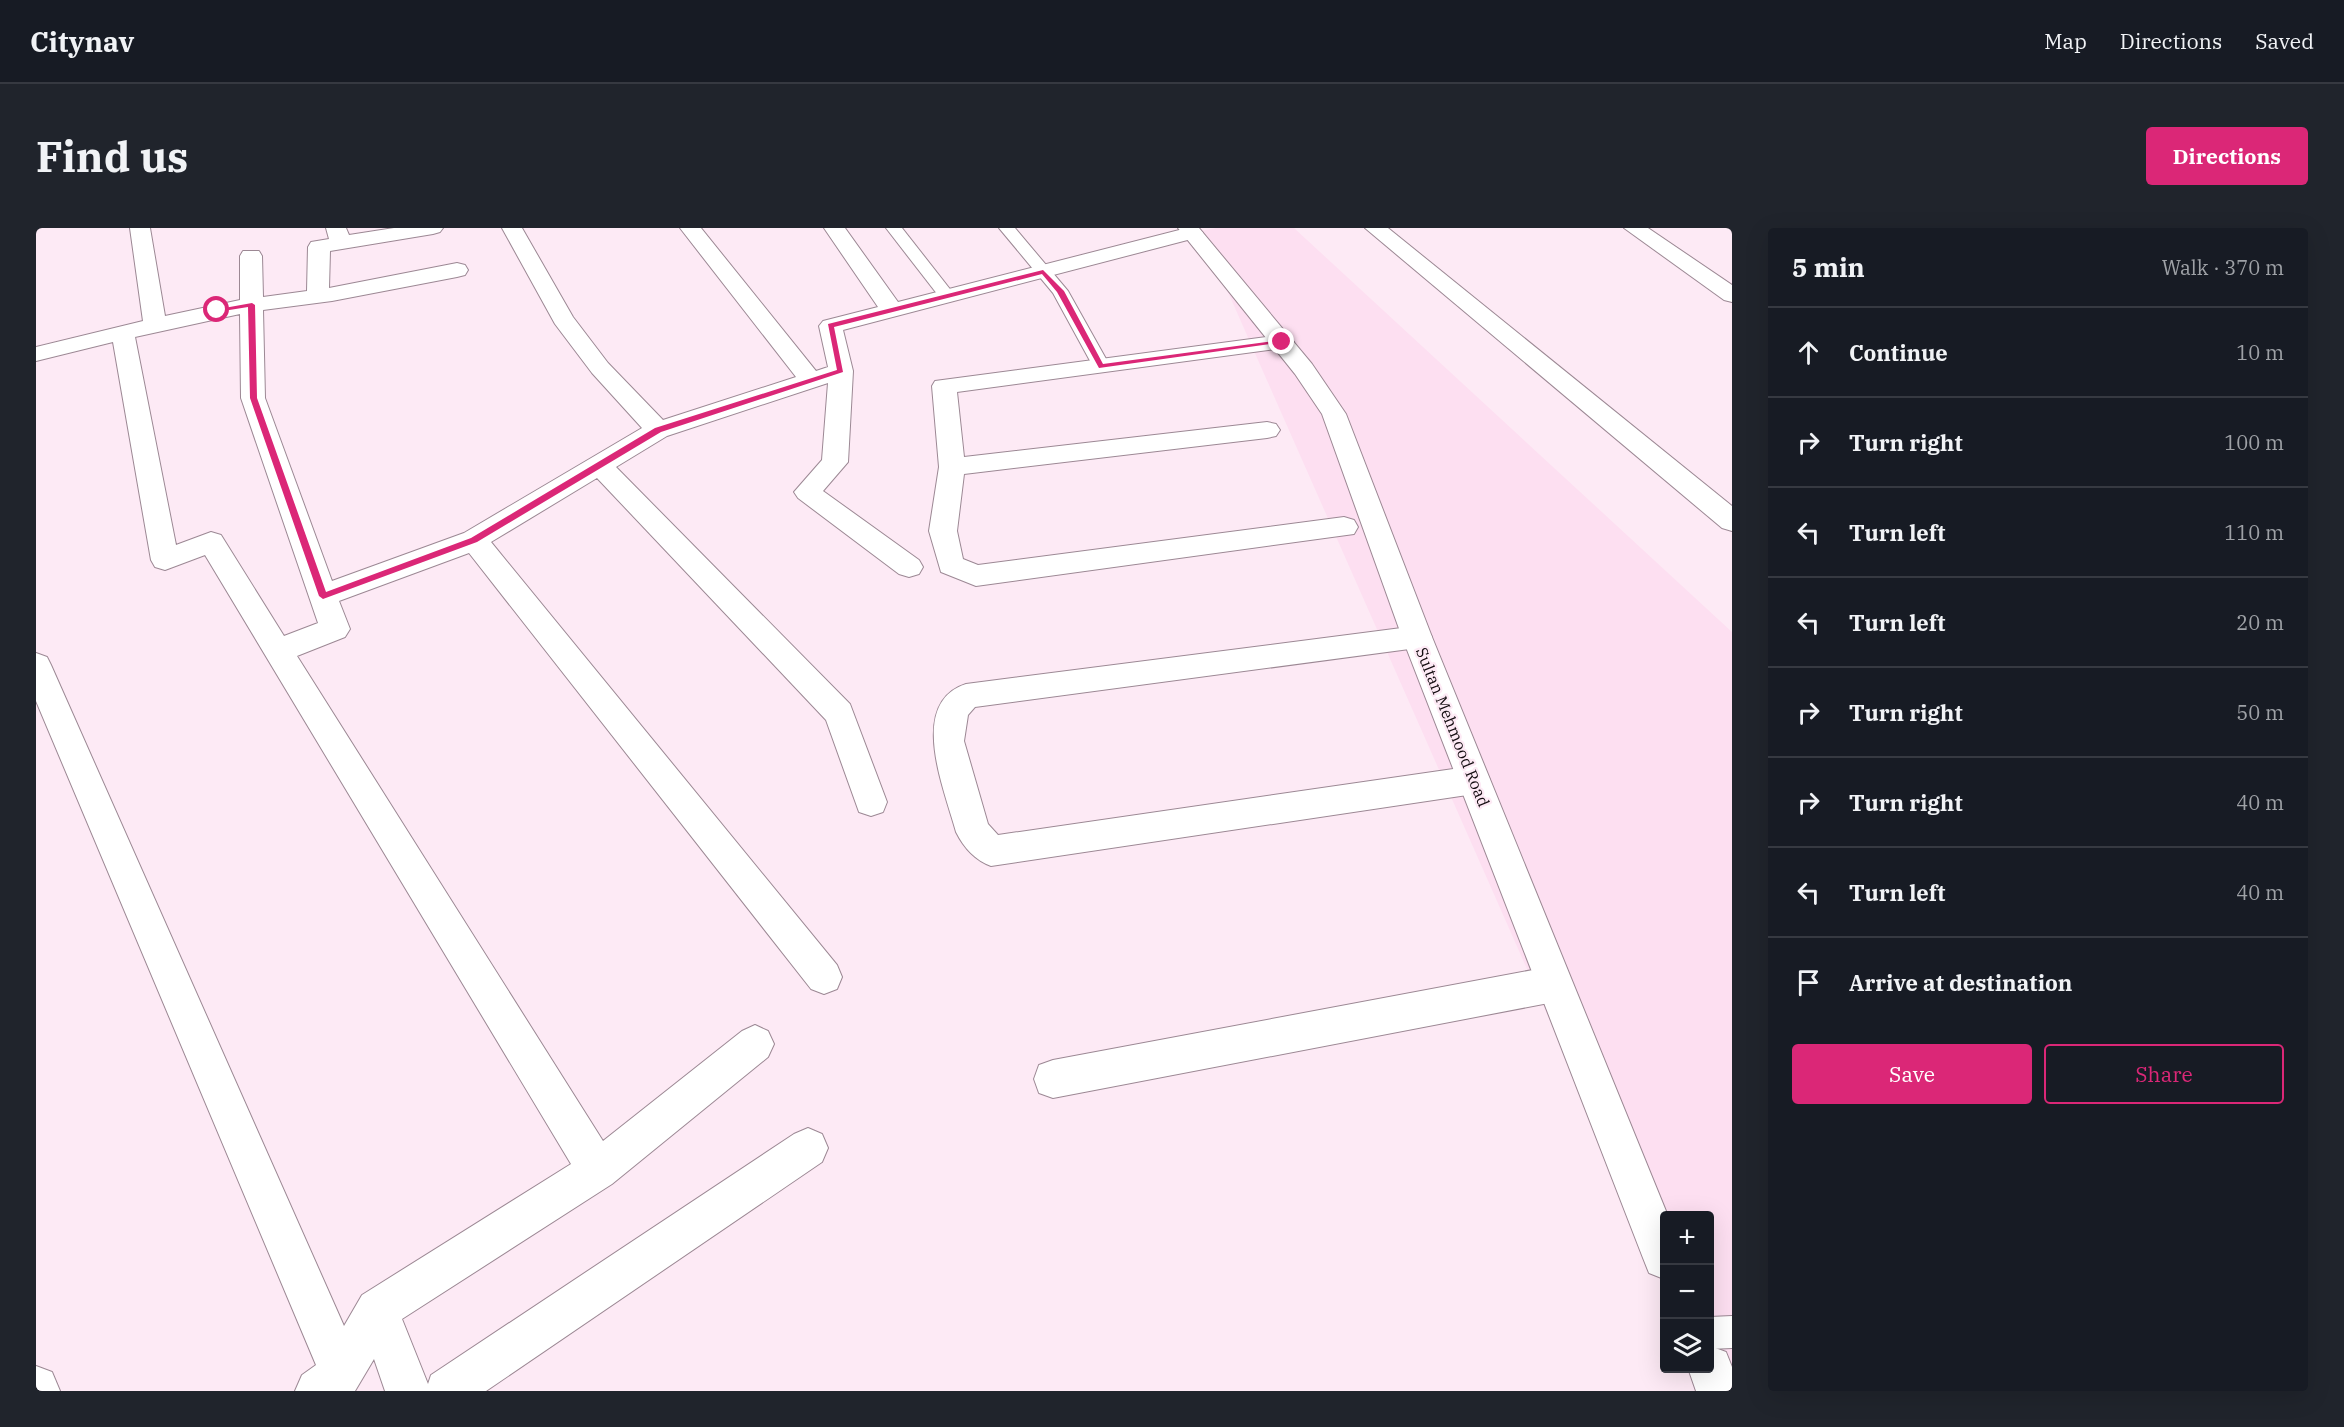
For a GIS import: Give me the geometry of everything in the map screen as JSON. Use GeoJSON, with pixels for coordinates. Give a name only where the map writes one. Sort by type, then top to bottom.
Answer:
{"type":"FeatureCollection","features":[{"type":"Feature","properties":{"kind":"street"},"geometry":{"type":"LineString","coordinates":[[140,228],[155,325]]}},
{"type":"Feature","properties":{"kind":"street"},"geometry":{"type":"LineString","coordinates":[[318,296],[320,247],[339,236],[433,228]]}},
{"type":"Feature","properties":{"kind":"street"},"geometry":{"type":"LineString","coordinates":[[512,228],[563,319],[600,368],[658,430]]}},
{"type":"Feature","properties":{"kind":"street"},"geometry":{"type":"LineString","coordinates":[[690,228],[810,379]]}},
{"type":"Feature","properties":{"kind":"street"},"geometry":{"type":"LineString","coordinates":[[834,228],[892,310]]}},
{"type":"Feature","properties":{"kind":"street"},"geometry":{"type":"LineString","coordinates":[[1375,228],[1732,521]]}},
{"type":"Feature","properties":{"kind":"street"},"geometry":{"type":"LineString","coordinates":[[1634,228],[1732,295]]}},
{"type":"Feature","properties":{"kind":"street"},"geometry":{"type":"LineString","coordinates":[[909,567],[807,492],[835,462],[841,371],[831,326],[1043,272],[1190,231]]}},
{"type":"Feature","properties":{"kind":"street","name":"Sultan Mehmood Road"},"geometry":{"type":"LineString","coordinates":[[1190,231],[1304,369],[1334,414],[1417,637],[1660,1246]]}},
{"type":"Feature","properties":{"kind":"street"},"geometry":{"type":"LineString","coordinates":[[251,256],[253,398],[335,629],[277,651]]}},
{"type":"Feature","properties":{"kind":"street"},"geometry":{"type":"LineString","coordinates":[[36,354],[217,310],[318,296],[457,270]]}},
{"type":"Feature","properties":{"kind":"street"},"geometry":{"type":"LineString","coordinates":[[123,333],[165,560],[211,542],[598,1170]]}},
{"type":"Feature","properties":{"kind":"street"},"geometry":{"type":"LineString","coordinates":[[1282,342],[944,386],[952,467],[943,531],[951,566],[976,576],[1344,527]]}},
{"type":"Feature","properties":{"kind":"street"},"geometry":{"type":"LineString","coordinates":[[323,596],[474,540],[658,430],[810,379],[841,371]]}},
{"type":"Feature","properties":{"kind":"street"},"geometry":{"type":"LineString","coordinates":[[952,467],[1267,430]]}},
{"type":"Feature","properties":{"kind":"street"},"geometry":{"type":"LineString","coordinates":[[599,465],[838,713],[871,802]]}},
{"type":"Feature","properties":{"kind":"street"},"geometry":{"type":"LineString","coordinates":[[474,540],[824,977]]}},
{"type":"Feature","properties":{"kind":"street"},"geometry":{"type":"LineString","coordinates":[[1417,637],[966,696],[953,710],[948,741],[973,832],[991,851],[1474,780]]}},
{"type":"Feature","properties":{"kind":"street"},"geometry":{"type":"LineString","coordinates":[[36,665],[330,1382]]}},
{"type":"Feature","properties":{"kind":"street"},"geometry":{"type":"LineString","coordinates":[[1053,1078],[1554,984]]}},
{"type":"Feature","properties":{"kind":"street"},"geometry":{"type":"LineString","coordinates":[[330,1382],[377,1311],[598,1170],[755,1044]]}},
{"type":"Feature","properties":{"kind":"street"},"geometry":{"type":"LineString","coordinates":[[447,1391],[808,1148]]}},
{"type":"Feature","properties":{"kind":"street"},"geometry":{"type":"LineString","coordinates":[[377,1311],[408,1391]]}},
{"type":"Feature","properties":{"kind":"street"},"geometry":{"type":"LineString","coordinates":[[1712,1373],[1719,1391]]}},
{"type":"Feature","properties":{"kind":"lane"},"geometry":{"type":"LineString","coordinates":[[894,228],[947,296]]}},
{"type":"Feature","properties":{"kind":"lane"},"geometry":{"type":"LineString","coordinates":[[1007,228],[1060,291],[1101,366]]}},
{"type":"Feature","properties":{"kind":"lane"},"geometry":{"type":"LineString","coordinates":[[1714,1333],[1732,1332]]}},
{"type":"Feature","properties":{"kind":"shaded area"},"geometry":{"type":"Polygon","coordinates":[[[1216,228],[1294,228],[1732,632],[1732,1391],[1714,1372],[1714,1211],[1660,1211],[1660,1270],[1201,231],[1216,228]]]}},
{"type":"Feature","properties":{"kind":"route"},"geometry":{"type":"LineString","coordinates":[[217,310],[252,305],[253,398],[323,596],[474,540],[658,430],[810,379],[841,371],[831,326],[1043,272],[1060,291],[1101,366],[1282,342]]}}]}
